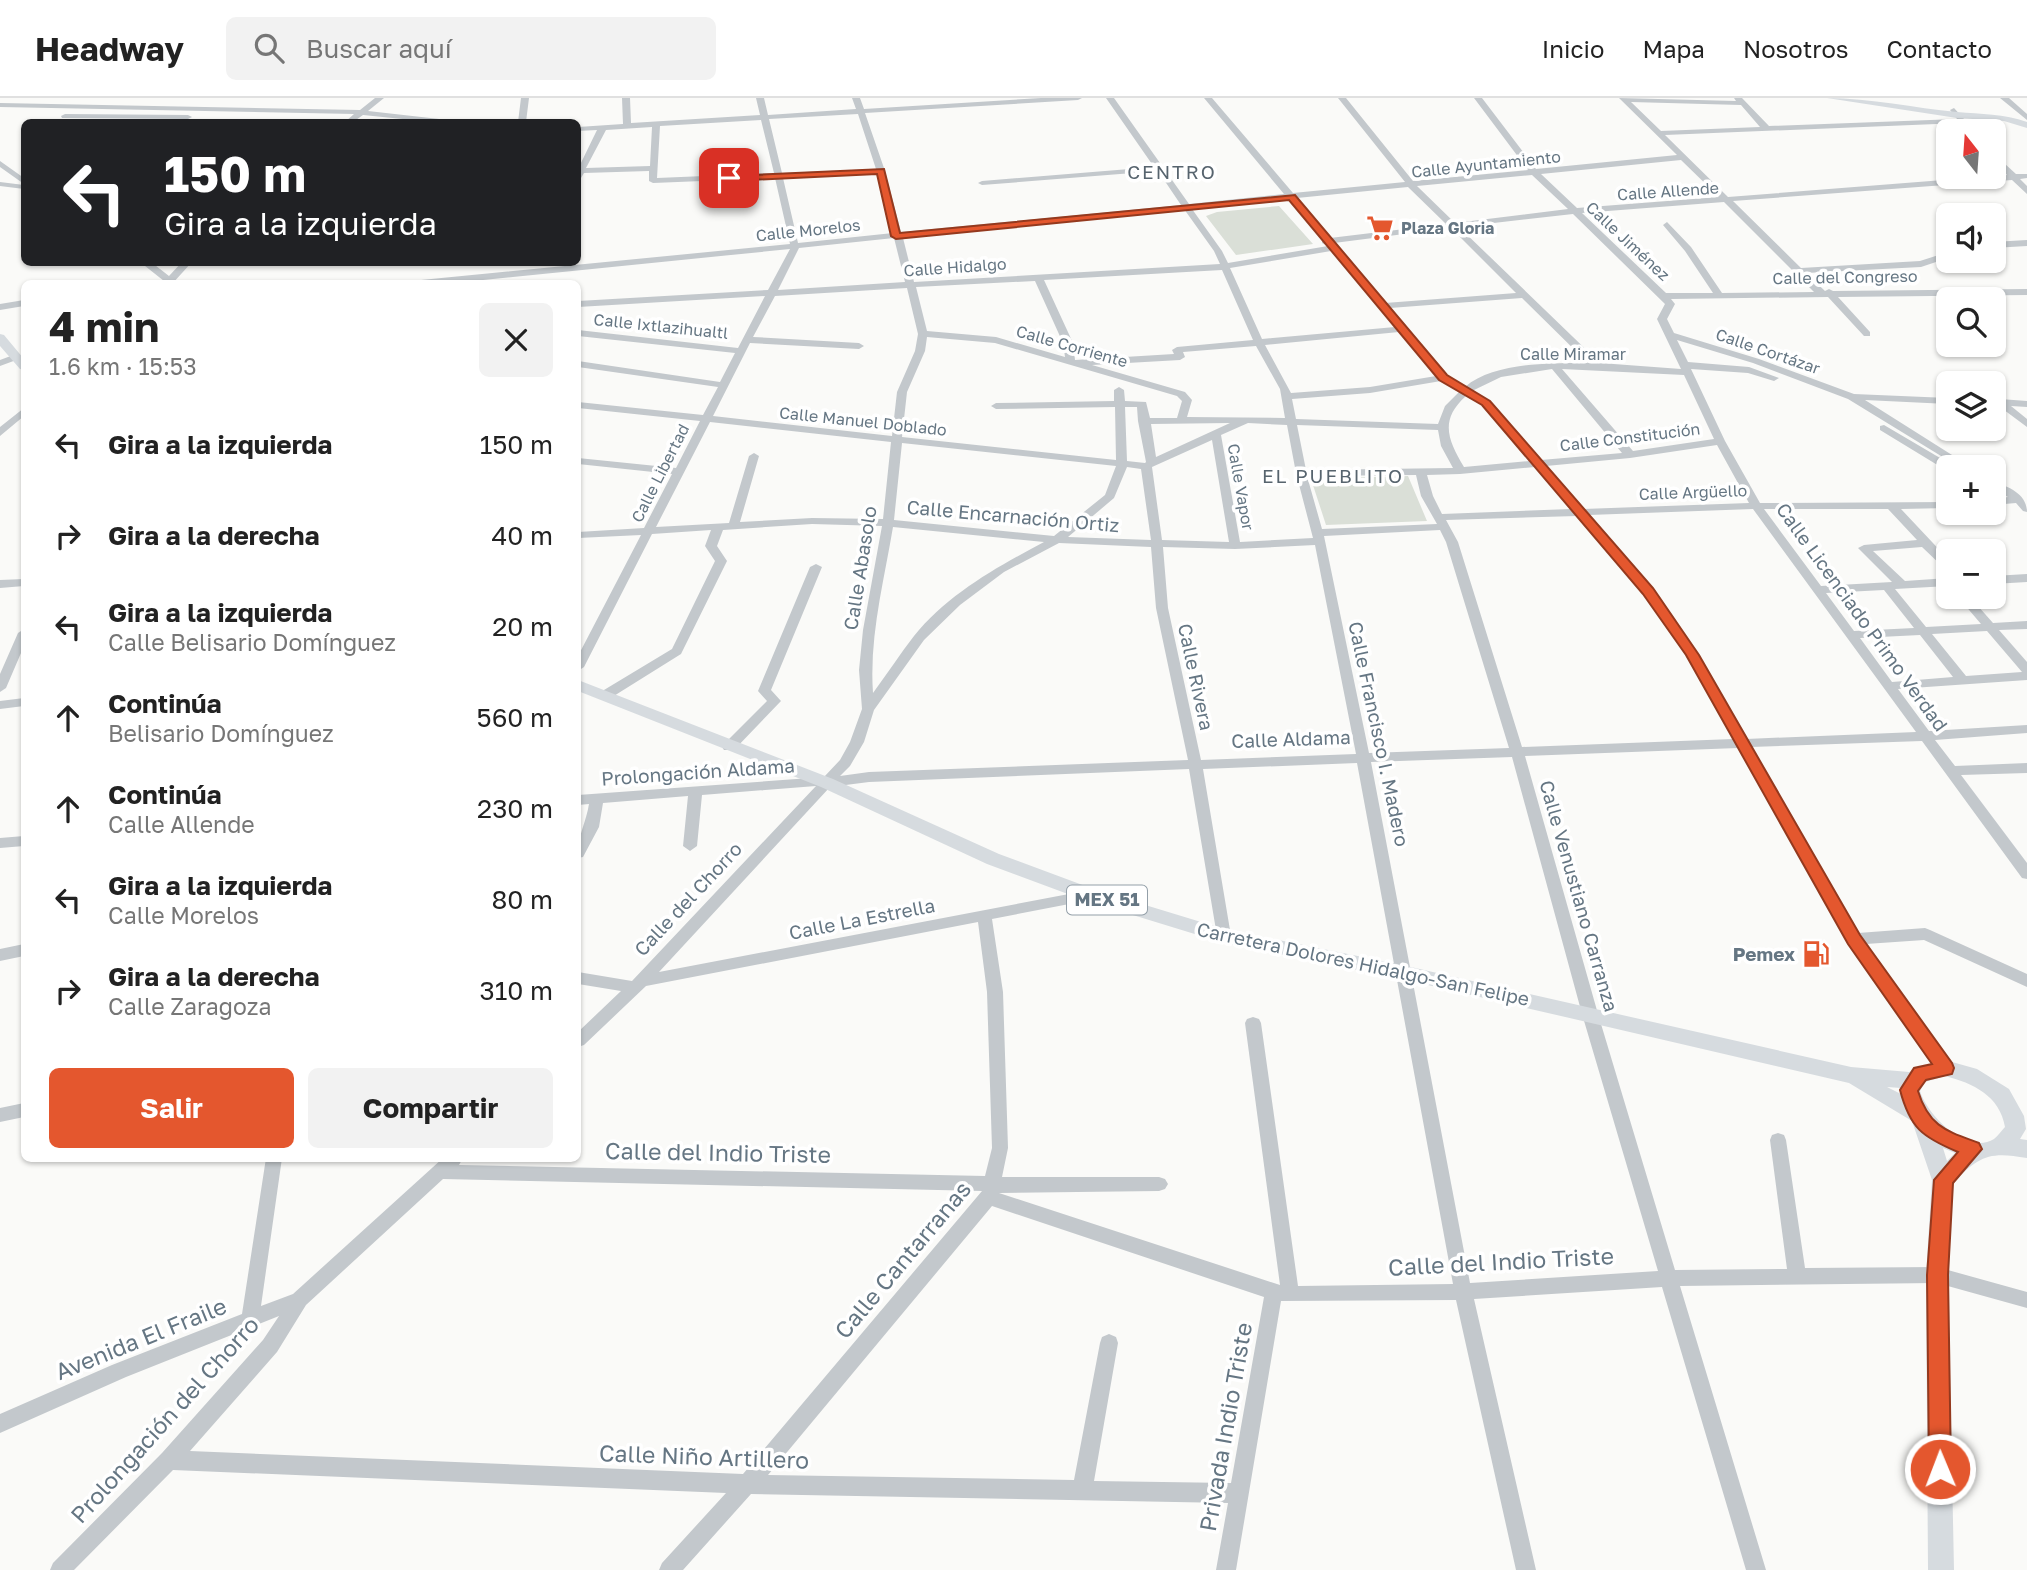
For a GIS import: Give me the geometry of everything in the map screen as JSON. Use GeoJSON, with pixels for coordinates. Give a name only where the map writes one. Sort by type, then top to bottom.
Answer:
{"type":"FeatureCollection","features":[{"type":"Feature","properties":{"kind":"main road"},"geometry":{"type":"LineString","coordinates":[[1832,98],[1893,103]]}},
{"type":"Feature","properties":{"kind":"main road"},"geometry":{"type":"LineString","coordinates":[[1871,98],[1957,115],[2006,118],[2027,125]]}},
{"type":"Feature","properties":{"kind":"main road"},"geometry":{"type":"LineString","coordinates":[[1957,115],[2027,118]]}},
{"type":"Feature","properties":{"kind":"main road"},"geometry":{"type":"LineString","coordinates":[[0,338],[20,362]]}},
{"type":"Feature","properties":{"kind":"main road","name":"Carretera Dolores Hidalgo-San Felipe"},"geometry":{"type":"LineString","coordinates":[[581,686],[729,747],[824,782],[993,859],[1090,895],[1224,936],[1402,972],[1851,1075],[1913,1081]]}},
{"type":"Feature","properties":{"kind":"main road"},"geometry":{"type":"LineString","coordinates":[[1945,1068],[1982,1080],[2018,1109],[2016,1129],[2003,1145]]}},
{"type":"Feature","properties":{"kind":"main road","name":"MEX 51"},"geometry":{"type":"LineString","coordinates":[[1913,1081],[1931,1069],[1945,1068]]}},
{"type":"Feature","properties":{"kind":"main road","name":"Carretera Dolores Hidalgo-San Felipe"},"geometry":{"type":"LineString","coordinates":[[1851,1075],[1920,1119]]}},
{"type":"Feature","properties":{"kind":"main road"},"geometry":{"type":"LineString","coordinates":[[1913,1081],[1909,1090],[1943,1180],[1937,1275],[1941,1570]]}},
{"type":"Feature","properties":{"kind":"main road","name":"MEX 51"},"geometry":{"type":"LineString","coordinates":[[1920,1119],[1939,1136],[1973,1149],[1989,1150],[2003,1145],[2027,1149]]}},
{"type":"Feature","properties":{"kind":"main road"},"geometry":{"type":"LineString","coordinates":[[1943,1180],[1973,1149]]}},
{"type":"Feature","properties":{"kind":"street"},"geometry":{"type":"LineString","coordinates":[[217,107],[227,98]]}},
{"type":"Feature","properties":{"kind":"street"},"geometry":{"type":"LineString","coordinates":[[360,113],[372,98]]}},
{"type":"Feature","properties":{"kind":"street"},"geometry":{"type":"LineString","coordinates":[[353,119],[380,98]]}},
{"type":"Feature","properties":{"kind":"street"},"geometry":{"type":"LineString","coordinates":[[522,119],[525,98]]}},
{"type":"Feature","properties":{"kind":"street"},"geometry":{"type":"LineString","coordinates":[[626,98],[627,126]]}},
{"type":"Feature","properties":{"kind":"street"},"geometry":{"type":"LineString","coordinates":[[760,98],[795,247]]}},
{"type":"Feature","properties":{"kind":"street"},"geometry":{"type":"LineString","coordinates":[[856,98],[881,171],[922,335]]}},
{"type":"Feature","properties":{"kind":"street"},"geometry":{"type":"LineString","coordinates":[[581,129],[860,111],[943,102],[1078,98]]}},
{"type":"Feature","properties":{"kind":"street","name":"Calle Francisco I. Madero"},"geometry":{"type":"LineString","coordinates":[[1110,98],[1218,251],[1223,267],[1286,396],[1301,473],[1319,537],[1463,1292],[1526,1570]]}},
{"type":"Feature","properties":{"kind":"street"},"geometry":{"type":"LineString","coordinates":[[1208,98],[1443,378],[1486,403],[1648,591],[1692,655],[1854,939],[1945,1068]]}},
{"type":"Feature","properties":{"kind":"street"},"geometry":{"type":"LineString","coordinates":[[1331,98],[1349,114],[1373,144],[1450,226],[1600,368]]}},
{"type":"Feature","properties":{"kind":"street"},"geometry":{"type":"LineString","coordinates":[[1342,98],[1349,114]]}},
{"type":"Feature","properties":{"kind":"street","name":"Calle Jiménez"},"geometry":{"type":"LineString","coordinates":[[1478,98],[1508,140],[1573,211],[1664,296],[1670,304],[1662,319],[1673,336],[1684,369]]}},
{"type":"Feature","properties":{"kind":"street","name":"Calle Jiménez"},"geometry":{"type":"LineString","coordinates":[[1488,98],[1519,140],[1540,175]]}},
{"type":"Feature","properties":{"kind":"street"},"geometry":{"type":"LineString","coordinates":[[1623,98],[1740,100],[1766,128]]}},
{"type":"Feature","properties":{"kind":"street"},"geometry":{"type":"LineString","coordinates":[[1623,98],[1867,334]]}},
{"type":"Feature","properties":{"kind":"street"},"geometry":{"type":"LineString","coordinates":[[2004,98],[2027,118]]}},
{"type":"Feature","properties":{"kind":"street"},"geometry":{"type":"LineString","coordinates":[[0,105],[217,107],[360,113],[419,119]]}},
{"type":"Feature","properties":{"kind":"street"},"geometry":{"type":"LineString","coordinates":[[1658,134],[1957,115],[1960,119]]}},
{"type":"Feature","properties":{"kind":"street"},"geometry":{"type":"LineString","coordinates":[[65,116],[121,119]]}},
{"type":"Feature","properties":{"kind":"street"},"geometry":{"type":"LineString","coordinates":[[83,119],[87,116]]}},
{"type":"Feature","properties":{"kind":"street"},"geometry":{"type":"LineString","coordinates":[[1493,120],[1504,119]]}},
{"type":"Feature","properties":{"kind":"street"},"geometry":{"type":"LineString","coordinates":[[656,124],[653,181],[881,171]]}},
{"type":"Feature","properties":{"kind":"street"},"geometry":{"type":"LineString","coordinates":[[581,169],[603,127]]}},
{"type":"Feature","properties":{"kind":"street"},"geometry":{"type":"LineString","coordinates":[[1508,140],[1519,140]]}},
{"type":"Feature","properties":{"kind":"street"},"geometry":{"type":"LineString","coordinates":[[1373,144],[1399,186],[1437,227]]}},
{"type":"Feature","properties":{"kind":"street","name":"Calle Ayuntamiento"},"geometry":{"type":"LineString","coordinates":[[1292,197],[1540,175],[1683,157]]}},
{"type":"Feature","properties":{"kind":"street"},"geometry":{"type":"LineString","coordinates":[[0,163],[21,181]]}},
{"type":"Feature","properties":{"kind":"street"},"geometry":{"type":"LineString","coordinates":[[581,173],[653,168]]}},
{"type":"Feature","properties":{"kind":"street"},"geometry":{"type":"LineString","coordinates":[[982,183],[1158,169]]}},
{"type":"Feature","properties":{"kind":"street"},"geometry":{"type":"LineString","coordinates":[[2006,169],[2027,191]]}},
{"type":"Feature","properties":{"kind":"street","name":"Calle Allende"},"geometry":{"type":"LineString","coordinates":[[1329,244],[1437,227],[1573,211],[2027,176]]}},
{"type":"Feature","properties":{"kind":"street"},"geometry":{"type":"LineString","coordinates":[[0,184],[21,184]]}},
{"type":"Feature","properties":{"kind":"street","name":"Calle Morelos"},"geometry":{"type":"LineString","coordinates":[[469,280],[1292,197]]}},
{"type":"Feature","properties":{"kind":"street"},"geometry":{"type":"LineString","coordinates":[[1667,225],[1688,249],[1719,295]]}},
{"type":"Feature","properties":{"kind":"street"},"geometry":{"type":"LineString","coordinates":[[2006,244],[2027,243]]}},
{"type":"Feature","properties":{"kind":"street","name":"Calle Hidalgo"},"geometry":{"type":"LineString","coordinates":[[581,304],[1223,267],[1329,244]]}},
{"type":"Feature","properties":{"kind":"street","name":"Calle Libertad"},"geometry":{"type":"LineString","coordinates":[[581,661],[795,247]]}},
{"type":"Feature","properties":{"kind":"street"},"geometry":{"type":"LineString","coordinates":[[1800,271],[1920,264],[1936,259]]}},
{"type":"Feature","properties":{"kind":"street"},"geometry":{"type":"LineString","coordinates":[[149,266],[166,280]]}},
{"type":"Feature","properties":{"kind":"street"},"geometry":{"type":"LineString","coordinates":[[170,280],[184,266]]}},
{"type":"Feature","properties":{"kind":"street"},"geometry":{"type":"LineString","coordinates":[[1038,277],[1068,343],[1072,362],[1180,358],[1178,350],[1400,329]]}},
{"type":"Feature","properties":{"kind":"street","name":"Calle del Congreso"},"geometry":{"type":"LineString","coordinates":[[1664,296],[1825,292],[2027,292]]}},
{"type":"Feature","properties":{"kind":"street"},"geometry":{"type":"LineString","coordinates":[[1382,306],[1523,295]]}},
{"type":"Feature","properties":{"kind":"street"},"geometry":{"type":"LineString","coordinates":[[0,307],[21,304]]}},
{"type":"Feature","properties":{"kind":"street","name":"Calle Ixtlazihualtl"},"geometry":{"type":"LineString","coordinates":[[581,333],[746,344],[859,346]]}},
{"type":"Feature","properties":{"kind":"street","name":"Calle Corriente"},"geometry":{"type":"LineString","coordinates":[[922,335],[996,340],[1181,394],[1186,400],[1182,416]]}},
{"type":"Feature","properties":{"kind":"street","name":"Calle Abasolo"},"geometry":{"type":"LineString","coordinates":[[824,782],[857,742],[868,709],[865,670],[869,630],[888,523],[902,392],[920,351],[922,335]]}},
{"type":"Feature","properties":{"kind":"street","name":"Calle Cortázar"},"geometry":{"type":"LineString","coordinates":[[1673,336],[1756,361],[1852,397]]}},
{"type":"Feature","properties":{"kind":"street"},"geometry":{"type":"LineString","coordinates":[[0,363],[20,362]]}},
{"type":"Feature","properties":{"kind":"street"},"geometry":{"type":"LineString","coordinates":[[581,364],[723,385]]}},
{"type":"Feature","properties":{"kind":"street"},"geometry":{"type":"LineString","coordinates":[[1555,367],[1630,455]]}},
{"type":"Feature","properties":{"kind":"street","name":"Calle Miramar"},"geometry":{"type":"LineString","coordinates":[[1464,388],[1515,369],[1555,367],[1749,370],[1833,397],[1936,460]]}},
{"type":"Feature","properties":{"kind":"street","name":"Calle Licenciado Primo Verdad"},"geometry":{"type":"LineString","coordinates":[[1684,369],[1756,506],[2027,874]]}},
{"type":"Feature","properties":{"kind":"street"},"geometry":{"type":"LineString","coordinates":[[1286,396],[1370,390],[1443,378]]}},
{"type":"Feature","properties":{"kind":"street"},"geometry":{"type":"LineString","coordinates":[[1460,471],[1443,436],[1444,413],[1464,388]]}},
{"type":"Feature","properties":{"kind":"street"},"geometry":{"type":"LineString","coordinates":[[868,709],[920,637],[956,602],[1000,570],[1057,540],[1110,496],[1122,465],[1119,390]]}},
{"type":"Feature","properties":{"kind":"street","name":"Calle Cortázar"},"geometry":{"type":"LineString","coordinates":[[1833,397],[1936,400]]}},
{"type":"Feature","properties":{"kind":"street"},"geometry":{"type":"LineString","coordinates":[[1852,397],[1946,455]]}},
{"type":"Feature","properties":{"kind":"street"},"geometry":{"type":"LineString","coordinates":[[996,407],[1119,403]]}},
{"type":"Feature","properties":{"kind":"street","name":"Calle Rivera"},"geometry":{"type":"LineString","coordinates":[[1119,403],[1142,404],[1162,608],[1195,762],[1224,936]]}},
{"type":"Feature","properties":{"kind":"street"},"geometry":{"type":"LineString","coordinates":[[2006,403],[2027,404]]}},
{"type":"Feature","properties":{"kind":"street","name":"Calle Manuel Doblado"},"geometry":{"type":"LineString","coordinates":[[581,405],[1122,465],[1149,465]]}},
{"type":"Feature","properties":{"kind":"street"},"geometry":{"type":"LineString","coordinates":[[2006,409],[2027,424]]}},
{"type":"Feature","properties":{"kind":"street"},"geometry":{"type":"LineString","coordinates":[[0,433],[21,414]]}},
{"type":"Feature","properties":{"kind":"street"},"geometry":{"type":"LineString","coordinates":[[1143,421],[1182,416],[1444,427]]}},
{"type":"Feature","properties":{"kind":"street"},"geometry":{"type":"LineString","coordinates":[[1149,465],[1246,420]]}},
{"type":"Feature","properties":{"kind":"street","name":"Calle Vapor"},"geometry":{"type":"LineString","coordinates":[[1216,434],[1235,546]]}},
{"type":"Feature","properties":{"kind":"street","name":"Calle Constitución"},"geometry":{"type":"LineString","coordinates":[[1301,473],[1421,473],[1539,465],[1720,441]]}},
{"type":"Feature","properties":{"kind":"street"},"geometry":{"type":"LineString","coordinates":[[734,524],[754,456]]}},
{"type":"Feature","properties":{"kind":"street"},"geometry":{"type":"LineString","coordinates":[[581,461],[677,471]]}},
{"type":"Feature","properties":{"kind":"street","name":"Calle Venustiano Carranza"},"geometry":{"type":"LineString","coordinates":[[1421,473],[1427,496],[1452,542],[1517,752],[1590,1014],[1756,1570]]}},
{"type":"Feature","properties":{"kind":"street"},"geometry":{"type":"LineString","coordinates":[[2006,493],[2021,503]]}},
{"type":"Feature","properties":{"kind":"street","name":"Calle Argüello"},"geometry":{"type":"LineString","coordinates":[[1319,537],[1440,522],[1582,513],[1756,506],[1936,505]]}},
{"type":"Feature","properties":{"kind":"street"},"geometry":{"type":"LineString","coordinates":[[1892,506],[1916,529],[1924,543],[1936,554]]}},
{"type":"Feature","properties":{"kind":"street","name":"Calle Encarnación Ortiz"},"geometry":{"type":"LineString","coordinates":[[581,535],[812,521],[888,523],[1057,540],[1157,544],[1235,546],[1319,537]]}},
{"type":"Feature","properties":{"kind":"street"},"geometry":{"type":"LineString","coordinates":[[604,696],[677,651],[722,561],[710,546],[719,525]]}},
{"type":"Feature","properties":{"kind":"street"},"geometry":{"type":"LineString","coordinates":[[1902,585],[1864,548],[1924,543]]}},
{"type":"Feature","properties":{"kind":"street"},"geometry":{"type":"LineString","coordinates":[[729,747],[775,701],[764,691],[816,567]]}},
{"type":"Feature","properties":{"kind":"street"},"geometry":{"type":"LineString","coordinates":[[2022,578],[2027,589]]}},
{"type":"Feature","properties":{"kind":"street"},"geometry":{"type":"LineString","coordinates":[[0,584],[21,583]]}},
{"type":"Feature","properties":{"kind":"street"},"geometry":{"type":"LineString","coordinates":[[1818,590],[1936,583]]}},
{"type":"Feature","properties":{"kind":"street"},"geometry":{"type":"LineString","coordinates":[[1886,586],[1963,681]]}},
{"type":"Feature","properties":{"kind":"street"},"geometry":{"type":"LineString","coordinates":[[1974,609],[2027,670]]}},
{"type":"Feature","properties":{"kind":"street"},"geometry":{"type":"LineString","coordinates":[[1851,635],[2027,625]]}},
{"type":"Feature","properties":{"kind":"street"},"geometry":{"type":"LineString","coordinates":[[0,688],[21,639]]}},
{"type":"Feature","properties":{"kind":"street"},"geometry":{"type":"LineString","coordinates":[[1890,686],[2027,677]]}},
{"type":"Feature","properties":{"kind":"street"},"geometry":{"type":"LineString","coordinates":[[0,705],[21,702]]}},
{"type":"Feature","properties":{"kind":"street","name":"Calle Aldama"},"geometry":{"type":"LineString","coordinates":[[824,782],[869,777],[1195,762],[1926,736],[2027,729]]}},
{"type":"Feature","properties":{"kind":"street"},"geometry":{"type":"LineString","coordinates":[[1951,771],[2027,768]]}},
{"type":"Feature","properties":{"kind":"street","name":"Prolongación Aldama"},"geometry":{"type":"LineString","coordinates":[[581,800],[824,782]]}},
{"type":"Feature","properties":{"kind":"street","name":"Calle del Chorro"},"geometry":{"type":"LineString","coordinates":[[581,1038],[637,984],[824,782]]}},
{"type":"Feature","properties":{"kind":"street"},"geometry":{"type":"LineString","coordinates":[[690,846],[695,792]]}},
{"type":"Feature","properties":{"kind":"street"},"geometry":{"type":"LineString","coordinates":[[581,847],[592,827],[597,799]]}},
{"type":"Feature","properties":{"kind":"street"},"geometry":{"type":"LineString","coordinates":[[0,843],[21,838]]}},
{"type":"Feature","properties":{"kind":"street","name":"Calle La Estrella"},"geometry":{"type":"LineString","coordinates":[[581,978],[637,984],[1090,895]]}},
{"type":"Feature","properties":{"kind":"street","name":"Calle Cantarranas"},"geometry":{"type":"LineString","coordinates":[[669,1570],[747,1484],[992,1190],[1000,1148],[995,992],[984,915]]}},
{"type":"Feature","properties":{"kind":"street"},"geometry":{"type":"LineString","coordinates":[[1854,939],[1926,934],[2027,981]]}},
{"type":"Feature","properties":{"kind":"street"},"geometry":{"type":"LineString","coordinates":[[0,955],[21,951]]}},
{"type":"Feature","properties":{"kind":"street","name":"Privada Indio Triste"},"geometry":{"type":"LineString","coordinates":[[1226,1570],[1238,1493],[1282,1293],[1253,1023]]}},
{"type":"Feature","properties":{"kind":"street"},"geometry":{"type":"LineString","coordinates":[[0,1115],[21,1111]]}},
{"type":"Feature","properties":{"kind":"street"},"geometry":{"type":"LineString","coordinates":[[1778,1140],[1797,1277]]}},
{"type":"Feature","properties":{"kind":"street"},"geometry":{"type":"LineString","coordinates":[[250,1321],[273,1162]]}},
{"type":"Feature","properties":{"kind":"street"},"geometry":{"type":"LineString","coordinates":[[300,1299],[451,1162]]}},
{"type":"Feature","properties":{"kind":"street","name":"Calle del Indio Triste"},"geometry":{"type":"LineString","coordinates":[[441,1172],[992,1190],[1282,1293],[1463,1292],[1670,1278],[1937,1275],[2027,1300]]}},
{"type":"Feature","properties":{"kind":"street"},"geometry":{"type":"LineString","coordinates":[[992,1190],[1159,1184]]}},
{"type":"Feature","properties":{"kind":"street","name":"Avenida El Fraile"},"geometry":{"type":"LineString","coordinates":[[0,1424],[119,1371],[300,1299]]}},
{"type":"Feature","properties":{"kind":"street","name":"Prolongación del Chorro"},"geometry":{"type":"LineString","coordinates":[[60,1570],[169,1460],[270,1346],[300,1299]]}},
{"type":"Feature","properties":{"kind":"street"},"geometry":{"type":"LineString","coordinates":[[1082,1490],[1110,1343]]}},
{"type":"Feature","properties":{"kind":"street","name":"Calle Niño Artillero"},"geometry":{"type":"LineString","coordinates":[[169,1460],[747,1484],[1238,1493]]}},
{"type":"Feature","properties":{"kind":"shaded area"},"geometry":{"type":"Polygon","coordinates":[[[1279,206],[1313,244],[1236,255],[1206,216],[1217,212],[1279,206]]]}},
{"type":"Feature","properties":{"kind":"shaded area"},"geometry":{"type":"Polygon","coordinates":[[[1408,476],[1427,521],[1326,525],[1311,479],[1408,476]]]}},
{"type":"Feature","properties":{"kind":"place","name":"Plaza Gloria"},"geometry":{"type":"Point","coordinates":[1380,228]}},
{"type":"Feature","properties":{"kind":"place","name":"Pemex"},"geometry":{"type":"Point","coordinates":[1816,954]}},
{"type":"Feature","properties":{"kind":"district","name":"CENTRO"},"geometry":{"type":"Point","coordinates":[1172,172]}},
{"type":"Feature","properties":{"kind":"district","name":"EL PUEBLITO"},"geometry":{"type":"Point","coordinates":[1333,476]}},
{"type":"Feature","properties":{"kind":"route"},"geometry":{"type":"LineString","coordinates":[[729,178],[881,171],[896,236],[1292,197],[1325,241],[1443,378],[1486,403],[1648,591],[1692,655],[1854,939],[1945,1068],[1920,1073],[1909,1090],[1915,1113],[1925,1125],[1955,1144],[1973,1149],[1943,1180],[1937,1275],[1940,1469]]}}]}
